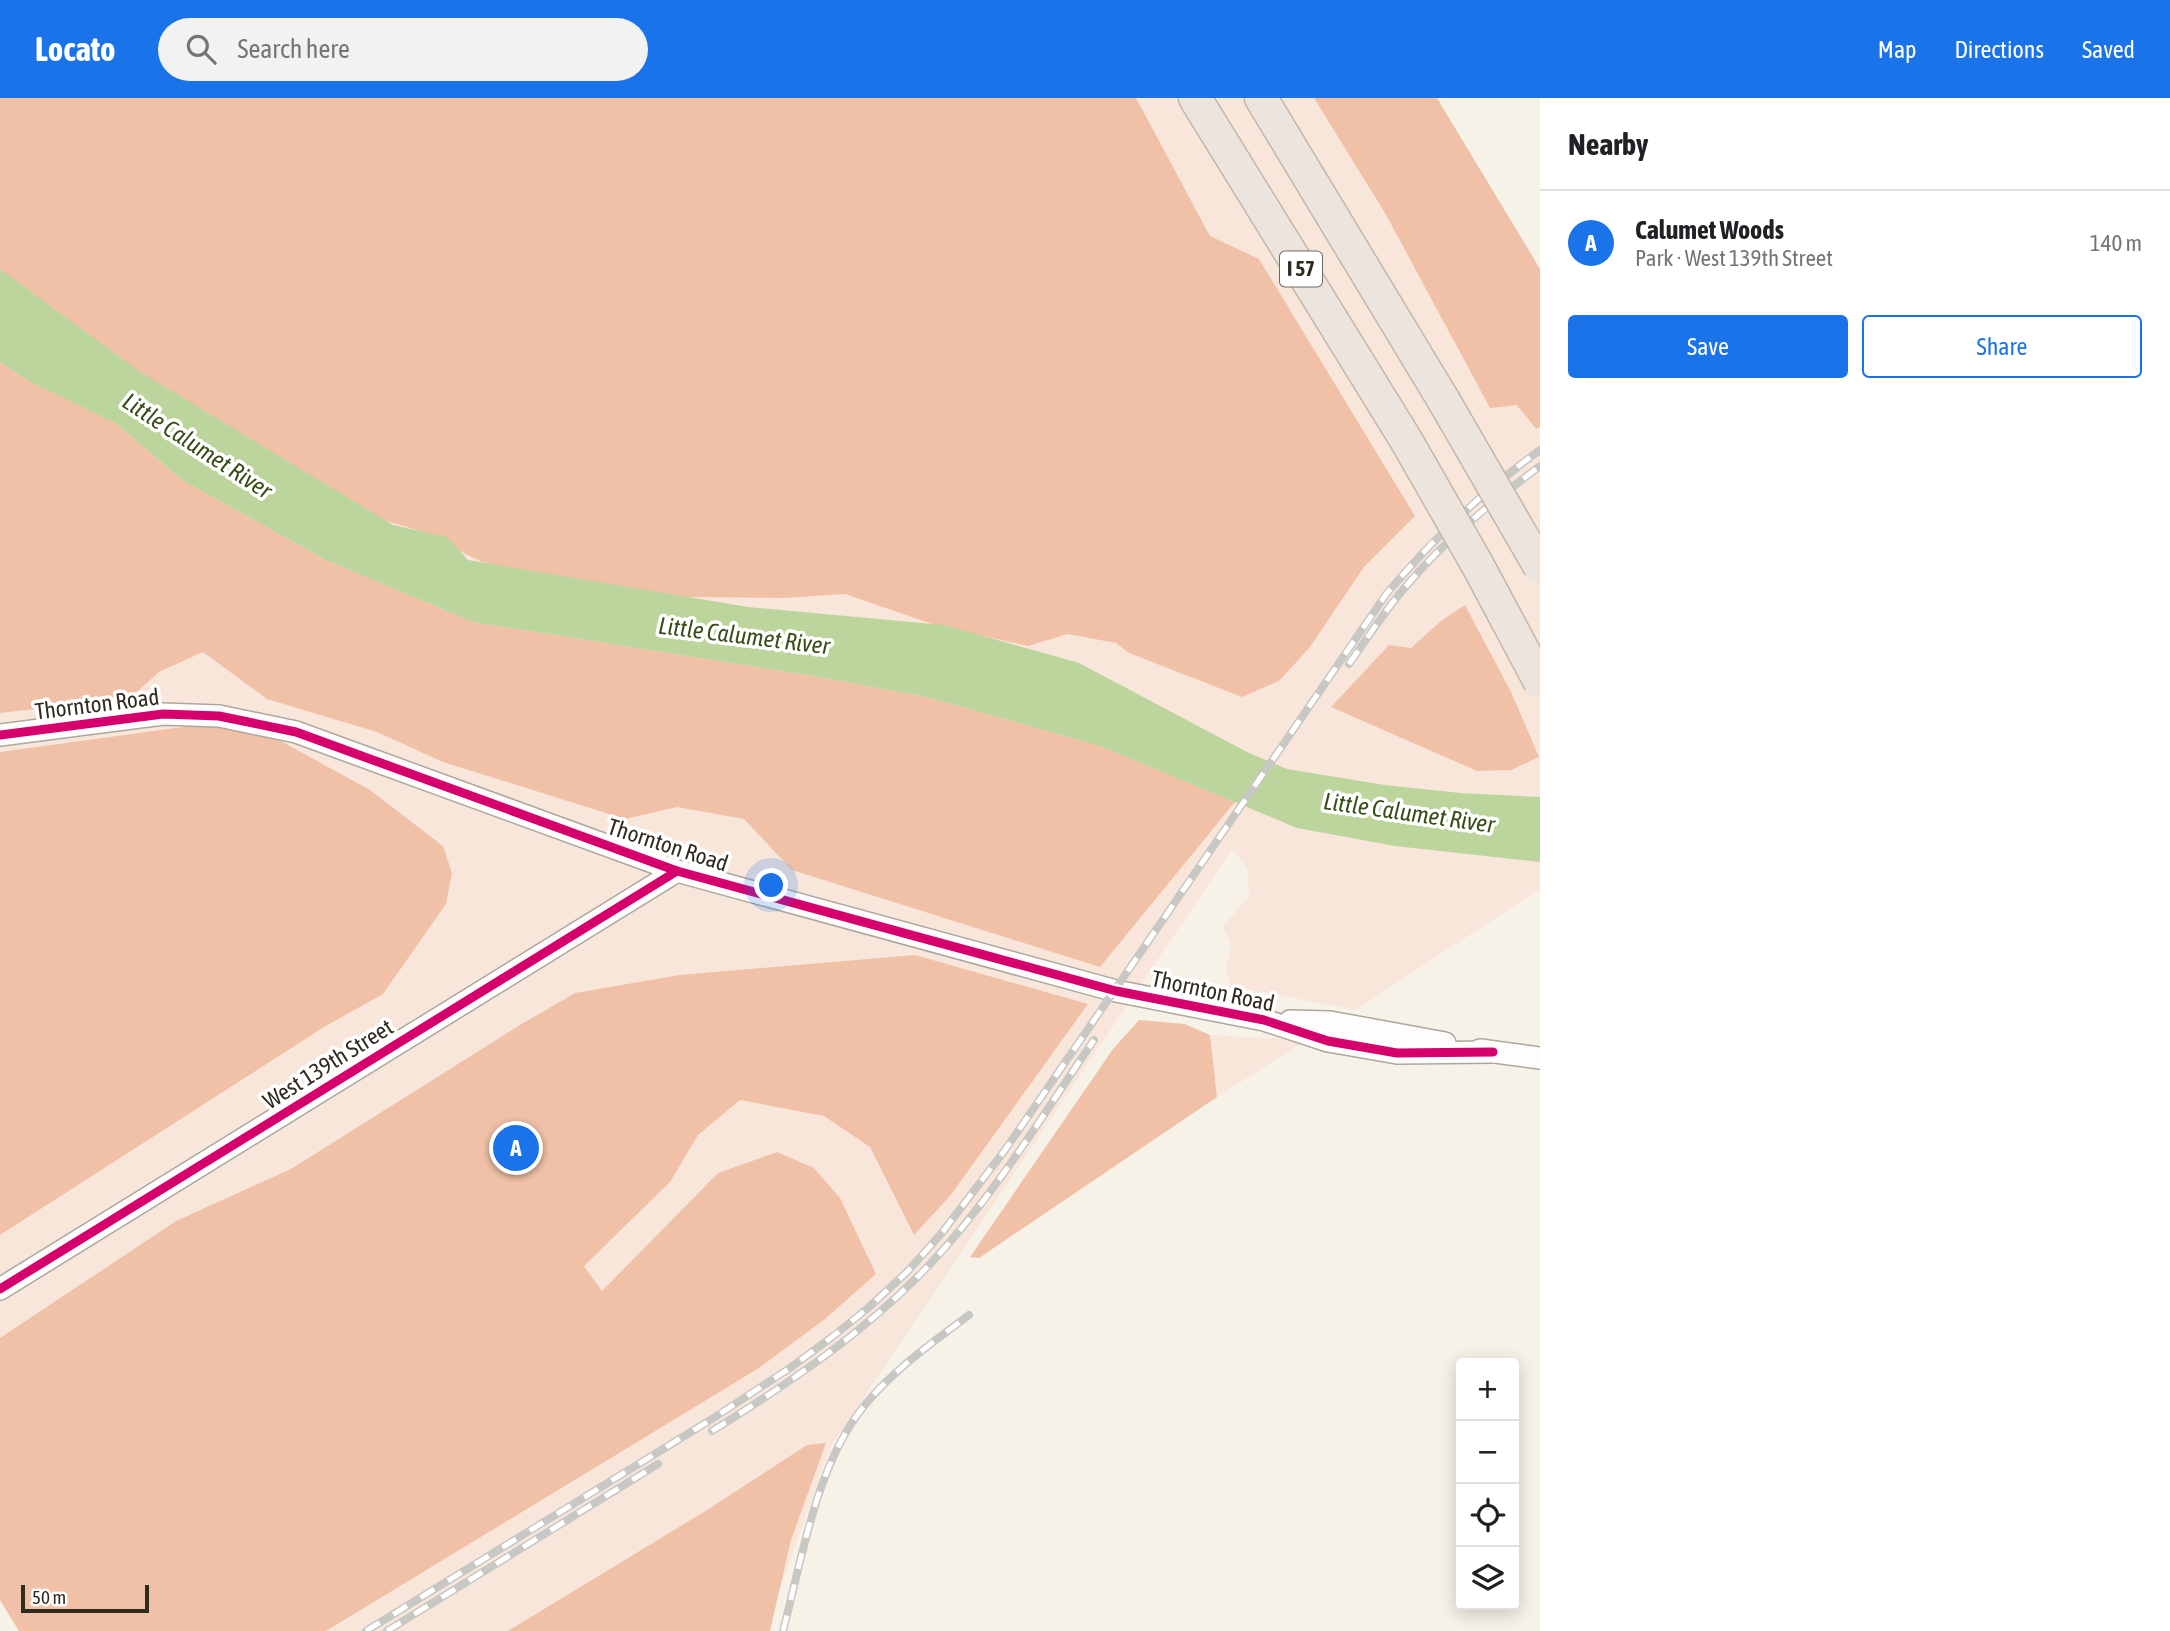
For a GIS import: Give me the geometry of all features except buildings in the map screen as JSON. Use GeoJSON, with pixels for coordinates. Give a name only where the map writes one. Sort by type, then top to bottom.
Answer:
{"type":"FeatureCollection","features":[{"type":"Feature","properties":{"kind":"highway","name":"I 57"},"geometry":{"type":"LineString","coordinates":[[1195,98],[1406,440],[1540,682]]}},
{"type":"Feature","properties":{"kind":"highway","name":"I 57"},"geometry":{"type":"LineString","coordinates":[[1261,98],[1444,401],[1540,567]]}},
{"type":"Feature","properties":{"kind":"street","name":"Thornton Road"},"geometry":{"type":"LineString","coordinates":[[0,735],[163,714],[219,716],[245,721],[296,732],[677,871],[1116,991],[1265,1020],[1330,1022],[1540,1058]]}},
{"type":"Feature","properties":{"kind":"street","name":"West 139th Street"},"geometry":{"type":"LineString","coordinates":[[0,1289],[677,871]]}},
{"type":"Feature","properties":{"kind":"shaded area"},"geometry":{"type":"Polygon","coordinates":[[[0,98],[1437,98],[1540,269],[1540,797],[1461,793],[1385,785],[1287,769],[1540,859],[1540,889],[1355,1010],[1231,986],[1226,970],[1231,945],[1223,926],[1249,896],[1247,868],[1232,849],[830,1448],[765,1631],[19,1631],[0,1600],[0,98]]]}},
{"type":"Feature","properties":{"kind":"shaded area"},"geometry":{"type":"Polygon","coordinates":[[[0,98],[1136,98],[1210,236],[1259,259],[1415,516],[1364,567],[1310,647],[1279,681],[1242,697],[1129,653],[1116,643],[1068,634],[1028,646],[938,626],[845,594],[783,598],[689,597],[593,586],[482,562],[414,529],[372,517],[167,395],[49,305],[0,279],[0,98]]]}},
{"type":"Feature","properties":{"kind":"shaded area"},"geometry":{"type":"Polygon","coordinates":[[[1314,98],[1437,98],[1540,269],[1540,427],[1536,429],[1517,405],[1490,408],[1385,213],[1314,98]]]}},
{"type":"Feature","properties":{"kind":"shaded area"},"geometry":{"type":"Polygon","coordinates":[[[0,362],[29,381],[117,424],[182,480],[326,560],[473,622],[813,676],[927,697],[1100,746],[1235,802],[1100,967],[792,870],[744,819],[677,807],[625,819],[443,762],[377,732],[267,699],[203,652],[159,672],[130,698],[0,713],[0,362]]]}},
{"type":"Feature","properties":{"kind":"shaded area"},"geometry":{"type":"Polygon","coordinates":[[[1465,605],[1512,694],[1539,757],[1511,770],[1477,771],[1331,707],[1389,645],[1411,648],[1441,621],[1465,605]]]}},
{"type":"Feature","properties":{"kind":"shaded area"},"geometry":{"type":"Polygon","coordinates":[[[190,726],[234,727],[268,734],[370,790],[443,846],[452,873],[446,904],[383,994],[324,1027],[0,1235],[0,752],[190,726]]]}},
{"type":"Feature","properties":{"kind":"shaded area"},"geometry":{"type":"Polygon","coordinates":[[[915,955],[1088,1004],[950,1196],[914,1235],[870,1147],[824,1116],[740,1100],[698,1135],[670,1182],[584,1266],[602,1291],[718,1173],[777,1152],[814,1168],[840,1198],[876,1274],[825,1319],[759,1368],[326,1631],[19,1631],[0,1600],[0,1338],[176,1221],[291,1169],[575,993],[680,975],[915,955]]]}},
{"type":"Feature","properties":{"kind":"shaded area"},"geometry":{"type":"Polygon","coordinates":[[[1139,1020],[1185,1024],[1210,1035],[1217,1097],[979,1258],[970,1257],[1113,1049],[1139,1020]]]}},
{"type":"Feature","properties":{"kind":"shaded area"},"geometry":{"type":"Polygon","coordinates":[[[1210,1035],[1307,1040],[1217,1097],[1210,1035]]]}},
{"type":"Feature","properties":{"kind":"shaded area"},"geometry":{"type":"Polygon","coordinates":[[[826,1443],[791,1540],[770,1631],[508,1631],[707,1510],[807,1445],[826,1443]]]}},
{"type":"Feature","properties":{"kind":"water","name":"Little Calumet River"},"geometry":{"type":"Polygon","coordinates":[[[0,269],[139,371],[393,525],[447,537],[468,560],[748,607],[944,625],[1079,663],[1249,753],[1287,769],[1385,785],[1461,793],[1540,797],[1540,862],[1395,846],[1297,828],[1100,746],[927,697],[813,676],[473,622],[326,560],[182,480],[117,424],[29,381],[0,362],[0,269]]]}},
{"type":"Feature","properties":{"kind":"railway"},"geometry":{"type":"LineString","coordinates":[[366,1631],[712,1419],[790,1368],[868,1308],[907,1272],[941,1234],[1005,1150],[1387,593],[1459,517],[1498,482],[1540,450]]}},
{"type":"Feature","properties":{"kind":"railway"},"geometry":{"type":"LineString","coordinates":[[1349,664],[1392,604],[1437,552],[1504,493],[1540,466]]}},
{"type":"Feature","properties":{"kind":"railway"},"geometry":{"type":"LineString","coordinates":[[712,1431],[827,1354],[881,1311],[931,1263],[997,1183],[1094,1040]]}},
{"type":"Feature","properties":{"kind":"railway"},"geometry":{"type":"LineString","coordinates":[[783,1631],[822,1484],[848,1430],[864,1406],[887,1381],[969,1315]]}},
{"type":"Feature","properties":{"kind":"railway"},"geometry":{"type":"LineString","coordinates":[[387,1631],[658,1464]]}},
{"type":"Feature","properties":{"kind":"cycle path"},"geometry":{"type":"LineString","coordinates":[[0,735],[163,714],[219,716],[296,732],[677,871],[1116,991],[1264,1020],[1328,1041],[1397,1053],[1493,1052]]}},
{"type":"Feature","properties":{"kind":"cycle path"},"geometry":{"type":"LineString","coordinates":[[0,1289],[677,871]]}},
{"type":"Feature","properties":{"kind":"place","name":"Calumet Woods"},"geometry":{"type":"Point","coordinates":[516,1148]}}]}
